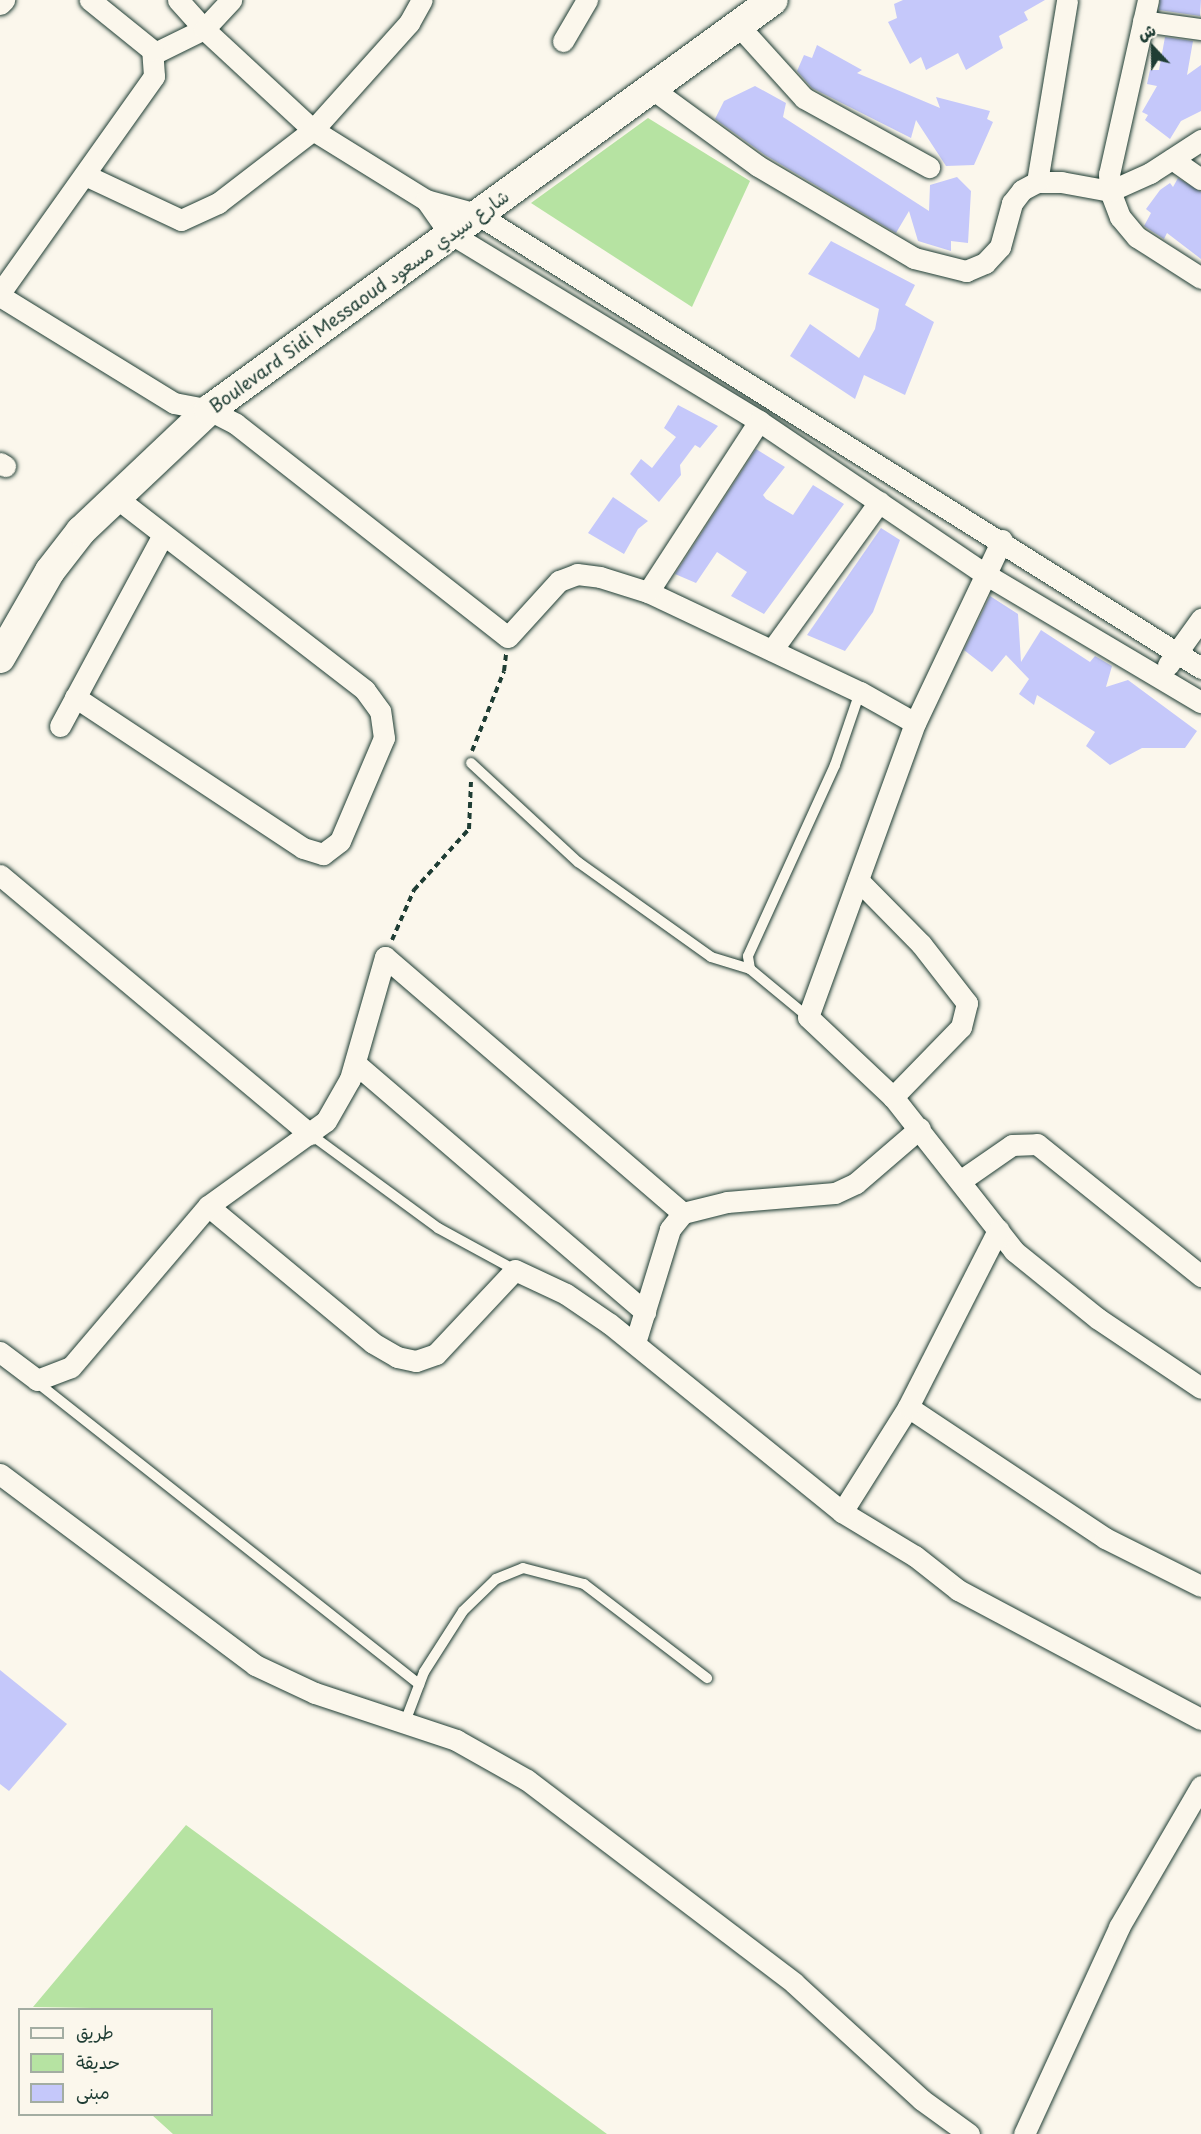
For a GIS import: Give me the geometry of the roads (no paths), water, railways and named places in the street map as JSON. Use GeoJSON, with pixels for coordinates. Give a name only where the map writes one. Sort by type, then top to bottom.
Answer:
{"type":"FeatureCollection","features":[{"type":"Feature","properties":{"kind":"street"},"geometry":{"type":"LineString","coordinates":[[0,4],[4,0]]}},
{"type":"Feature","properties":{"kind":"street"},"geometry":{"type":"LineString","coordinates":[[90,0],[153,54],[156,67],[150,83],[0,294],[151,391],[174,403],[209,410],[236,424],[508,637],[559,581],[577,574],[648,592],[860,692],[915,723]]}},
{"type":"Feature","properties":{"kind":"street"},"geometry":{"type":"LineString","coordinates":[[178,0],[204,29],[313,130],[426,200],[477,214],[1002,540],[1176,655],[1201,668]]}},
{"type":"Feature","properties":{"kind":"street"},"geometry":{"type":"LineString","coordinates":[[153,54],[204,29],[231,0]]}},
{"type":"Feature","properties":{"kind":"street"},"geometry":{"type":"LineString","coordinates":[[85,175],[180,220],[218,203],[313,130],[409,23],[422,0]]}},
{"type":"Feature","properties":{"kind":"street"},"geometry":{"type":"LineString","coordinates":[[563,40],[588,0]]}},
{"type":"Feature","properties":{"kind":"street","name":"Boulevard Sidi Messaoud شارع سيدي مسعود"},"geometry":{"type":"LineString","coordinates":[[0,658],[51,571],[114,496],[209,410],[448,232],[477,214],[773,0]]}},
{"type":"Feature","properties":{"kind":"street"},"geometry":{"type":"LineString","coordinates":[[1037,182],[1067,0]]}},
{"type":"Feature","properties":{"kind":"street"},"geometry":{"type":"LineString","coordinates":[[1148,0],[1109,174],[1110,191],[1120,217],[1137,237],[1201,278]]}},
{"type":"Feature","properties":{"kind":"street"},"geometry":{"type":"LineString","coordinates":[[1143,21],[1201,29]]}},
{"type":"Feature","properties":{"kind":"street"},"geometry":{"type":"LineString","coordinates":[[738,25],[804,98],[929,167]]}},
{"type":"Feature","properties":{"kind":"street"},"geometry":{"type":"LineString","coordinates":[[651,88],[758,166],[914,258],[945,269],[966,271],[985,263],[1000,247],[1012,203],[1022,190],[1037,182],[1110,191],[1172,159],[1201,140]]}},
{"type":"Feature","properties":{"kind":"street"},"geometry":{"type":"LineString","coordinates":[[1172,159],[1201,179]]}},
{"type":"Feature","properties":{"kind":"street"},"geometry":{"type":"LineString","coordinates":[[426,200],[448,232],[759,421],[985,574],[1199,696]]}},
{"type":"Feature","properties":{"kind":"street"},"geometry":{"type":"LineString","coordinates":[[648,592],[759,421]]}},
{"type":"Feature","properties":{"kind":"street"},"geometry":{"type":"LineString","coordinates":[[75,697],[303,848],[323,854],[340,841],[384,738],[380,711],[365,690],[114,496]]}},
{"type":"Feature","properties":{"kind":"street"},"geometry":{"type":"LineString","coordinates":[[772,650],[879,502]]}},
{"type":"Feature","properties":{"kind":"street"},"geometry":{"type":"LineString","coordinates":[[60,726],[164,535]]}},
{"type":"Feature","properties":{"kind":"street"},"geometry":{"type":"LineString","coordinates":[[1002,540],[915,723],[808,1017],[893,1097],[920,1128],[1014,1251],[1097,1318],[1201,1388]]}},
{"type":"Feature","properties":{"kind":"street"},"geometry":{"type":"LineString","coordinates":[[1160,675],[1201,619]]}},
{"type":"Feature","properties":{"kind":"street"},"geometry":{"type":"LineString","coordinates":[[0,875],[310,1134]]}},
{"type":"Feature","properties":{"kind":"street"},"geometry":{"type":"LineString","coordinates":[[858,880],[921,944],[967,1003],[962,1027],[893,1097]]}},
{"type":"Feature","properties":{"kind":"street"},"geometry":{"type":"LineString","coordinates":[[0,1352],[31,1378],[56,1376],[80,1359],[208,1206],[310,1134],[334,1111],[356,1064],[385,957],[683,1213]]}},
{"type":"Feature","properties":{"kind":"street"},"geometry":{"type":"LineString","coordinates":[[356,1064],[645,1312]]}},
{"type":"Feature","properties":{"kind":"street"},"geometry":{"type":"LineString","coordinates":[[635,1344],[670,1229],[683,1213],[727,1202],[835,1193],[856,1183],[920,1128]]}},
{"type":"Feature","properties":{"kind":"street"},"geometry":{"type":"LineString","coordinates":[[960,1181],[1012,1145],[1037,1143],[1201,1276]]}},
{"type":"Feature","properties":{"kind":"street"},"geometry":{"type":"LineString","coordinates":[[208,1206],[373,1342],[405,1359],[426,1359],[448,1345],[515,1270],[566,1294],[635,1344],[842,1512],[915,1556],[958,1590],[1201,1719]]}},
{"type":"Feature","properties":{"kind":"street"},"geometry":{"type":"LineString","coordinates":[[842,1512],[908,1407],[998,1230]]}},
{"type":"Feature","properties":{"kind":"street"},"geometry":{"type":"LineString","coordinates":[[908,1407],[1105,1538],[1201,1586]]}},
{"type":"Feature","properties":{"kind":"street"},"geometry":{"type":"LineString","coordinates":[[0,1474],[238,1655],[294,1684],[405,1722],[482,1752],[562,1805],[794,1983],[922,2100],[969,2134]]}},
{"type":"Feature","properties":{"kind":"street"},"geometry":{"type":"LineString","coordinates":[[1024,2134],[1119,1927],[1201,1786]]}},
{"type":"Feature","properties":{"kind":"lane"},"geometry":{"type":"LineString","coordinates":[[750,969],[752,942],[835,765],[860,692]]}},
{"type":"Feature","properties":{"kind":"lane"},"geometry":{"type":"LineString","coordinates":[[471,762],[578,862],[711,957],[750,969],[808,1017]]}},
{"type":"Feature","properties":{"kind":"lane"},"geometry":{"type":"LineString","coordinates":[[310,1134],[438,1228],[515,1270]]}},
{"type":"Feature","properties":{"kind":"lane"},"geometry":{"type":"LineString","coordinates":[[31,1378],[419,1684]]}},
{"type":"Feature","properties":{"kind":"lane"},"geometry":{"type":"LineString","coordinates":[[405,1722],[419,1684],[441,1641],[462,1611],[496,1579],[523,1568],[584,1584],[706,1678]]}}]}
